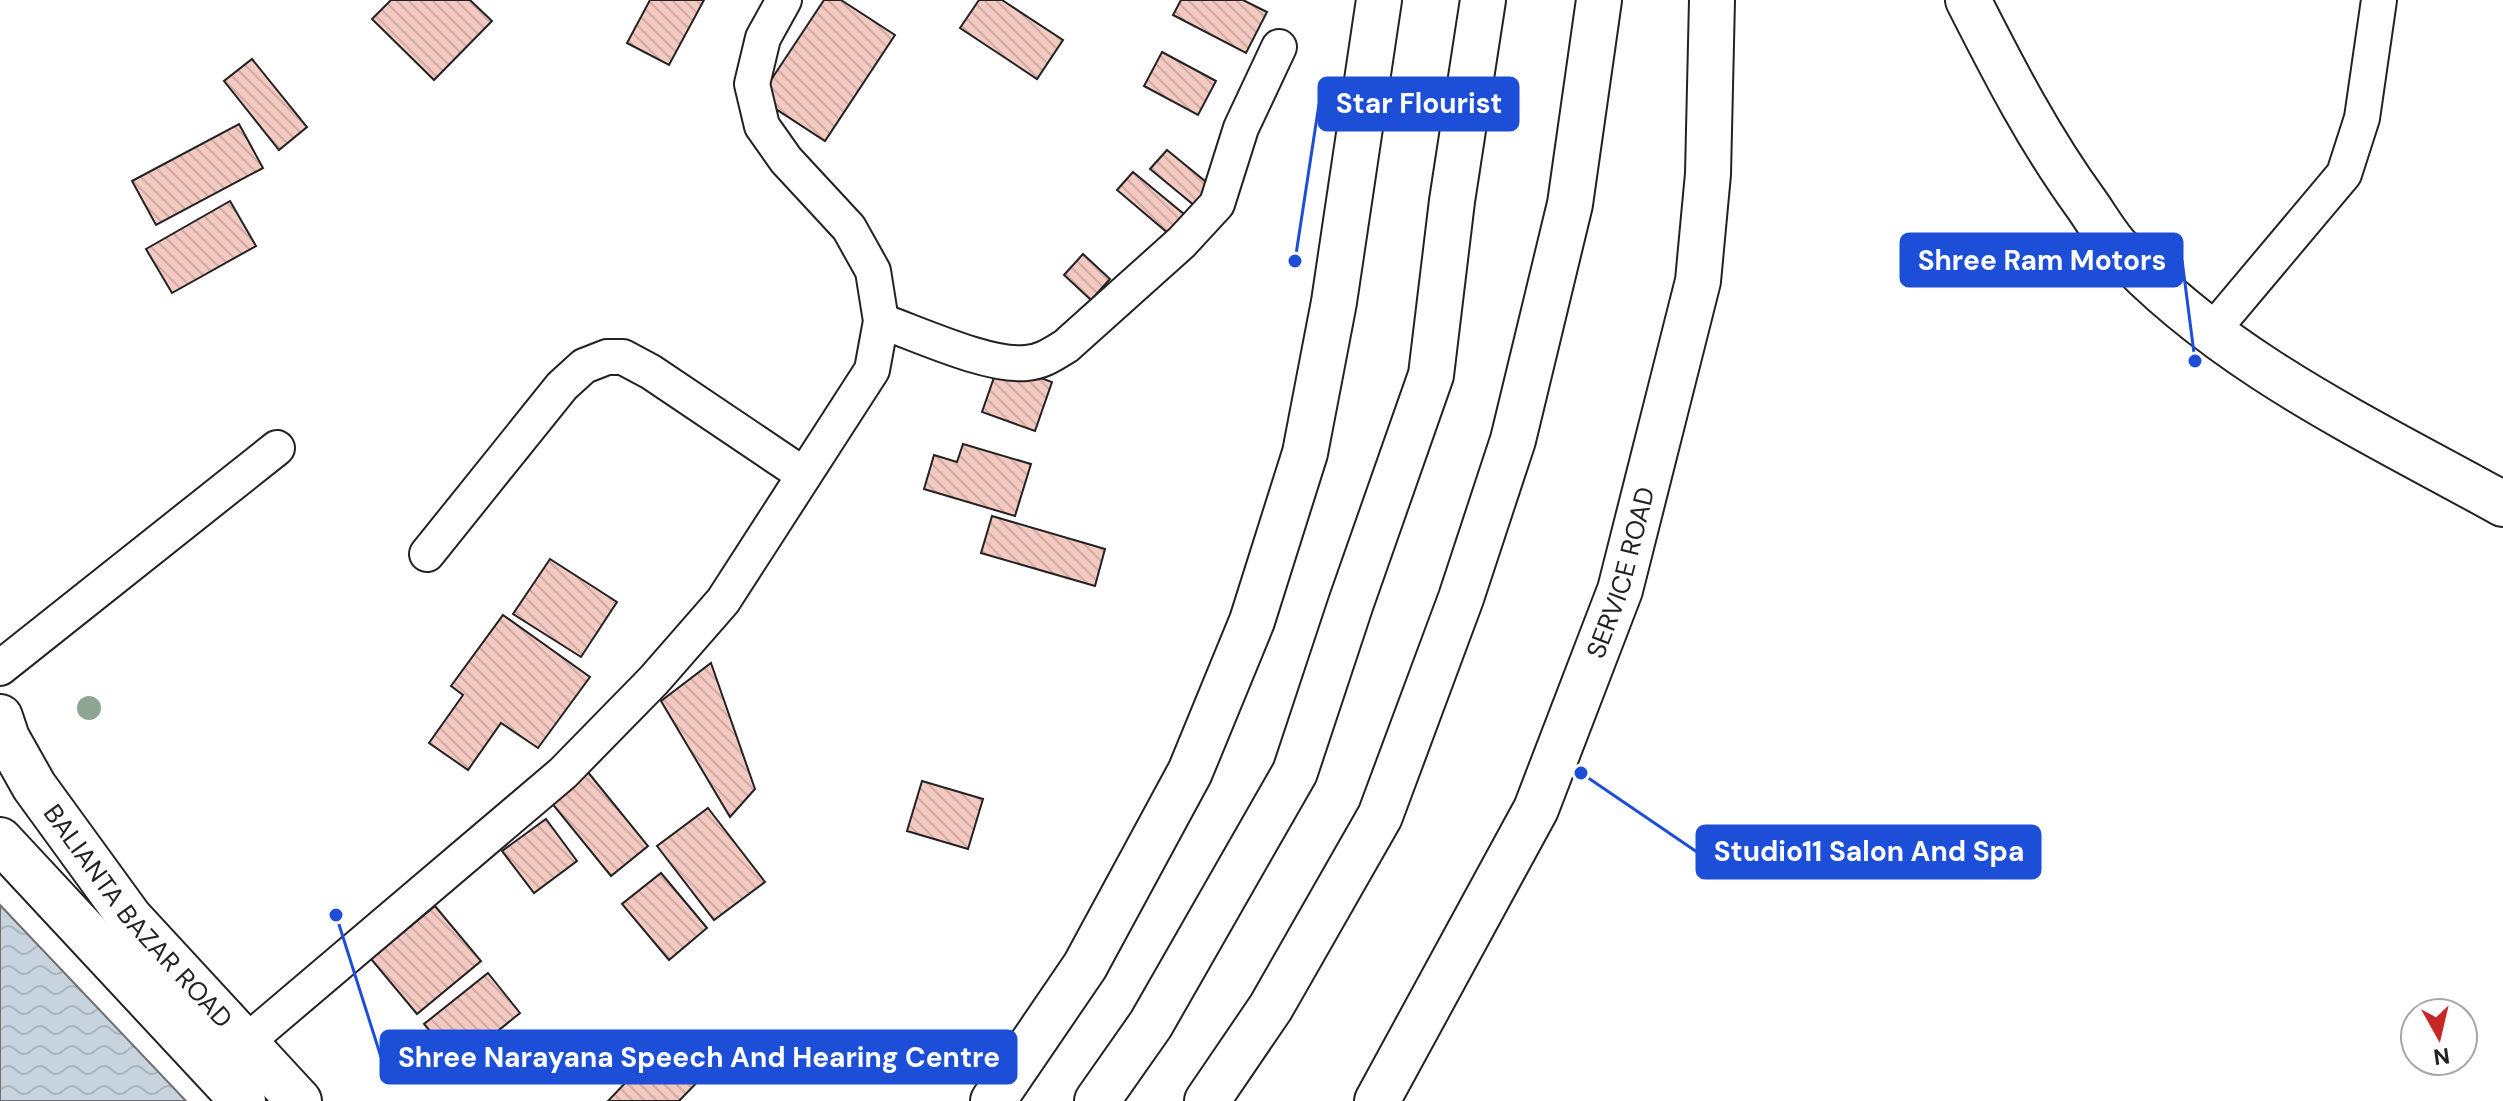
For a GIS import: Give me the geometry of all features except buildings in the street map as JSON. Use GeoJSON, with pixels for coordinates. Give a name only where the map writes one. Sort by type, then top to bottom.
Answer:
{"type":"FeatureCollection","features":[{"type":"Feature","properties":{"kind":"main road"},"geometry":{"type":"LineString","coordinates":[[993,1101],[1085,966],[1190,772],[1252,621],[1305,453],[1334,302],[1379,0]]}},
{"type":"Feature","properties":{"kind":"main road"},"geometry":{"type":"LineString","coordinates":[[1097,1101],[1151,1024],[1295,772],[1431,375],[1452,201],[1483,0]]}},
{"type":"Feature","properties":{"kind":"main road","name":"SERVICE ROAD"},"geometry":{"type":"LineString","coordinates":[[1377,1101],[1536,809],[1620,590],[1698,281],[1708,174],[1712,0]]}},
{"type":"Feature","properties":{"kind":"main road"},"geometry":{"type":"LineString","coordinates":[[1968,0],[2057,164],[2114,244],[2183,311],[2258,364],[2503,504]]}},
{"type":"Feature","properties":{"kind":"main road"},"geometry":{"type":"LineString","coordinates":[[1207,1101],[1271,1007],[1380,816],[1461,598],[1513,440],[1570,204],[1599,2]]}},
{"type":"Feature","properties":{"kind":"main road","name":"BALIANTA BAZAR ROAD"},"geometry":{"type":"LineString","coordinates":[[2,732],[34,786],[130,918],[299,1101]]}},
{"type":"Feature","properties":{"kind":"main road","name":"BALIANTA BAZAR ROAD"},"geometry":{"type":"LineString","coordinates":[[0,840],[243,1101]]}},
{"type":"Feature","properties":{"kind":"street"},"geometry":{"type":"LineString","coordinates":[[245,1043],[563,773],[654,680],[723,601],[872,370],[881,321],[873,271],[849,228],[786,160],[762,126],[752,84],[763,38],[784,0]]}},
{"type":"Feature","properties":{"kind":"street"},"geometry":{"type":"LineString","coordinates":[[2212,331],[2344,174],[2362,118],[2379,0]]}},
{"type":"Feature","properties":{"kind":"street"},"geometry":{"type":"LineString","coordinates":[[881,321],[991,359],[1024,364],[1046,359],[1066,346],[1182,242],[1217,204],[1241,128],[1279,47]]}},
{"type":"Feature","properties":{"kind":"street"},"geometry":{"type":"LineString","coordinates":[[427,554],[562,386],[584,366],[607,357],[623,357],[651,372],[804,475]]}},
{"type":"Feature","properties":{"kind":"street"},"geometry":{"type":"LineString","coordinates":[[0,668],[277,448]]}},
{"type":"Feature","properties":{"kind":"water"},"geometry":{"type":"Polygon","coordinates":[[[0,905],[186,1101],[0,1101],[0,905]]]}},
{"type":"Feature","properties":{"kind":"place","name":"Star Flourist"},"geometry":{"type":"Point","coordinates":[1295,261]}},
{"type":"Feature","properties":{"kind":"place","name":"Shree Ram Motors"},"geometry":{"type":"Point","coordinates":[2195,361]}},
{"type":"Feature","properties":{"kind":"place","name":"Studio11 Salon And Spa"},"geometry":{"type":"Point","coordinates":[1581,773]}},
{"type":"Feature","properties":{"kind":"place","name":"Shree Narayana Speech And Hearing Centre"},"geometry":{"type":"Point","coordinates":[336,915]}}]}
